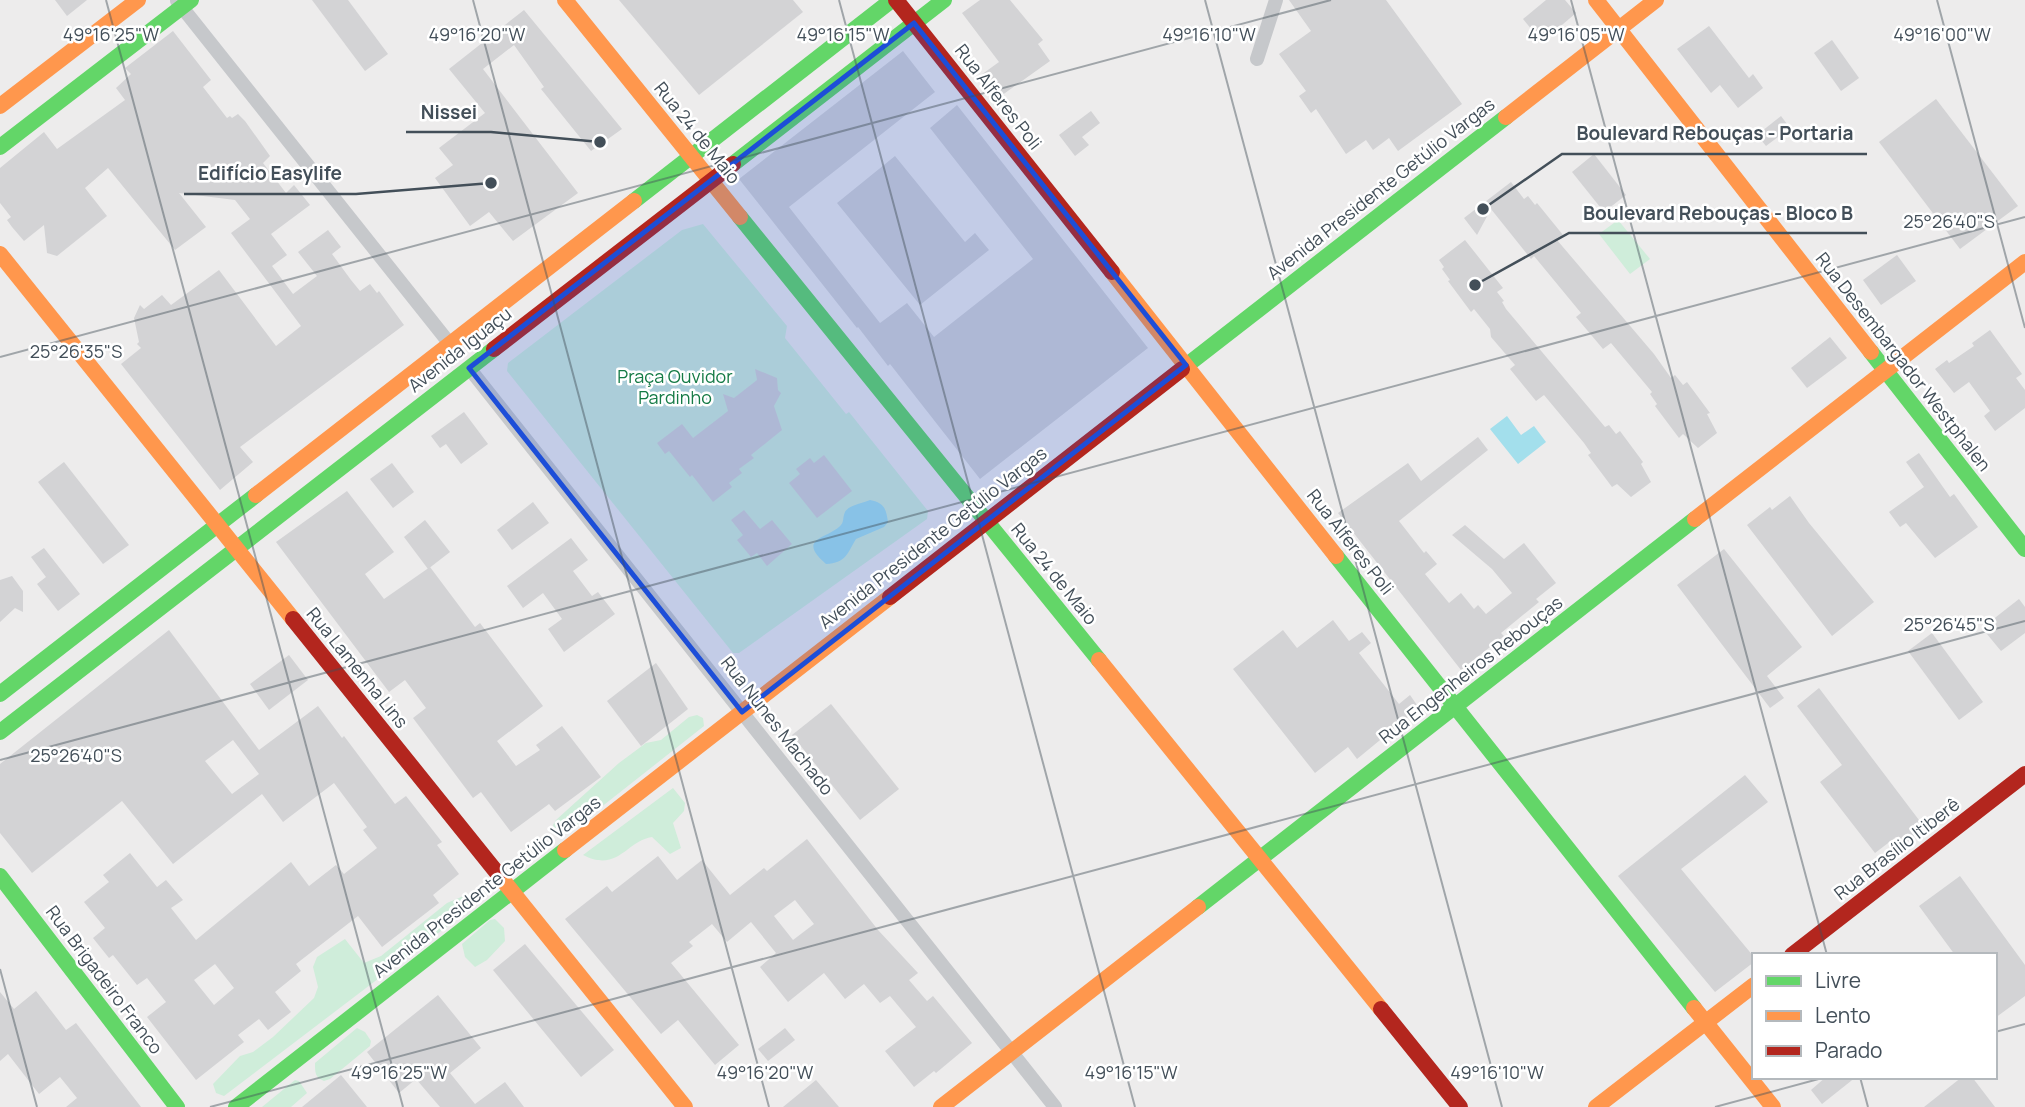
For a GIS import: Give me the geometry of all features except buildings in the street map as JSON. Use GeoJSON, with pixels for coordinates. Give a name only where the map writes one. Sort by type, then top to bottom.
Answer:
{"type":"FeatureCollection","features":[{"type":"Feature","properties":{"kind":"main road"},"geometry":{"type":"LineString","coordinates":[[0,106],[58,82],[100,49],[138,0]]}},
{"type":"Feature","properties":{"kind":"main road","name":"Rua 24 de Maio"},"geometry":{"type":"LineString","coordinates":[[565,0],[1460,1107]]}},
{"type":"Feature","properties":{"kind":"main road","name":"Avenida Iguaçu"},"geometry":{"type":"LineString","coordinates":[[0,694],[894,0]]}},
{"type":"Feature","properties":{"kind":"main road","name":"Rua Alferes Poli"},"geometry":{"type":"LineString","coordinates":[[894,0],[1773,1107]]}},
{"type":"Feature","properties":{"kind":"main road","name":"Avenida Iguaçu"},"geometry":{"type":"LineString","coordinates":[[0,732],[944,0]]}},
{"type":"Feature","properties":{"kind":"main road","name":"Rua Desembargador Westphalen"},"geometry":{"type":"LineString","coordinates":[[1596,0],[2025,549]]}},
{"type":"Feature","properties":{"kind":"main road","name":"Avenida Presidente Getúlio Vargas"},"geometry":{"type":"LineString","coordinates":[[236,1107],[1656,0]]}},
{"type":"Feature","properties":{"kind":"main road"},"geometry":{"type":"LineString","coordinates":[[0,147],[58,82],[100,49],[183,2]]}},
{"type":"Feature","properties":{"kind":"main road"},"geometry":{"type":"LineString","coordinates":[[780,127],[792,78]]}},
{"type":"Feature","properties":{"kind":"main road","name":"Rua Lamenha Lins"},"geometry":{"type":"LineString","coordinates":[[0,254],[685,1107]]}},
{"type":"Feature","properties":{"kind":"main road","name":"Rua Engenheiros Rebouças"},"geometry":{"type":"LineString","coordinates":[[941,1107],[2025,262]]}},
{"type":"Feature","properties":{"kind":"main road"},"geometry":{"type":"LineString","coordinates":[[347,462],[362,412]]}},
{"type":"Feature","properties":{"kind":"main road"},"geometry":{"type":"LineString","coordinates":[[90,624],[142,621]]}},
{"type":"Feature","properties":{"kind":"main road","name":"Rua Brasílio Itiberê"},"geometry":{"type":"LineString","coordinates":[[1795,953],[2025,774]]}},
{"type":"Feature","properties":{"kind":"main road","name":"Rua Brigadeiro Franco"},"geometry":{"type":"LineString","coordinates":[[0,876],[177,1107]]}},
{"type":"Feature","properties":{"kind":"main road"},"geometry":{"type":"LineString","coordinates":[[1596,1107],[1752,987]]}},
{"type":"Feature","properties":{"kind":"street"},"geometry":{"type":"LineString","coordinates":[[1257,59],[1276,0]]}},
{"type":"Feature","properties":{"kind":"street"},"geometry":{"type":"LineString","coordinates":[[183,2],[450,344]]}},
{"type":"Feature","properties":{"kind":"street","name":"Rua Nunes Machado"},"geometry":{"type":"LineString","coordinates":[[469,368],[1055,1107]]}},
{"type":"Feature","properties":{"kind":"highlighted area"},"geometry":{"type":"Polygon","coordinates":[[[914,23],[1186,365],[742,712],[469,368],[914,23]]]}},
{"type":"Feature","properties":{"kind":"green space"},"geometry":{"type":"Polygon","coordinates":[[[1618,220],[1650,259],[1630,274],[1599,234],[1618,220]]]}},
{"type":"Feature","properties":{"kind":"green space","name":"Praça Ouvidor Pardinho"},"geometry":{"type":"Polygon","coordinates":[[[703,224],[787,326],[785,338],[846,414],[849,412],[928,511],[927,519],[739,653],[733,653],[507,371],[508,363],[682,230],[703,224]]]}},
{"type":"Feature","properties":{"kind":"green space"},"geometry":{"type":"Polygon","coordinates":[[[697,715],[703,718],[704,726],[567,834],[556,834],[553,825],[556,820],[619,763],[646,743],[661,740],[689,717],[697,715]]]}},
{"type":"Feature","properties":{"kind":"green space"},"geometry":{"type":"Polygon","coordinates":[[[673,788],[685,803],[684,811],[673,823],[681,848],[670,854],[652,837],[613,858],[595,860],[583,855],[673,788]]]}},
{"type":"Feature","properties":{"kind":"green space"},"geometry":{"type":"Polygon","coordinates":[[[466,895],[471,901],[466,912],[224,1096],[216,1093],[213,1084],[240,1056],[253,1052],[273,1037],[314,998],[318,987],[313,967],[317,957],[345,939],[364,963],[381,956],[447,903],[466,895]]]}},
{"type":"Feature","properties":{"kind":"green space"},"geometry":{"type":"Polygon","coordinates":[[[495,919],[504,928],[505,941],[487,960],[475,967],[465,957],[462,944],[490,920],[495,919]]]}},
{"type":"Feature","properties":{"kind":"green space"},"geometry":{"type":"Polygon","coordinates":[[[357,1028],[365,1032],[371,1041],[370,1046],[330,1079],[324,1081],[319,1078],[315,1072],[315,1063],[357,1028]]]}},
{"type":"Feature","properties":{"kind":"green space"},"geometry":{"type":"Polygon","coordinates":[[[295,1080],[299,1081],[307,1093],[291,1107],[262,1107],[295,1080]]]}},
{"type":"Feature","properties":{"kind":"water"},"geometry":{"type":"Polygon","coordinates":[[[1507,416],[1521,435],[1534,426],[1546,442],[1518,464],[1490,429],[1507,416]]]}},
{"type":"Feature","properties":{"kind":"water"},"geometry":{"type":"Polygon","coordinates":[[[870,500],[884,507],[888,522],[884,527],[856,539],[842,560],[826,564],[814,549],[816,541],[841,525],[847,510],[870,500]]]}},
{"type":"Feature","properties":{"kind":"traffic: fast"},"geometry":{"type":"LineString","coordinates":[[0,147],[191,0]]}},
{"type":"Feature","properties":{"kind":"traffic: fast"},"geometry":{"type":"LineString","coordinates":[[634,201],[892,0]]}},
{"type":"Feature","properties":{"kind":"traffic: fast"},"geometry":{"type":"LineString","coordinates":[[733,164],[944,0]]}},
{"type":"Feature","properties":{"kind":"traffic: fast"},"geometry":{"type":"LineString","coordinates":[[1182,369],[1506,117]]}},
{"type":"Feature","properties":{"kind":"traffic: fast"},"geometry":{"type":"LineString","coordinates":[[740,217],[1099,660]]}},
{"type":"Feature","properties":{"kind":"traffic: fast"},"geometry":{"type":"LineString","coordinates":[[0,732],[494,349]]}},
{"type":"Feature","properties":{"kind":"traffic: fast"},"geometry":{"type":"LineString","coordinates":[[1871,352],[2025,549]]}},
{"type":"Feature","properties":{"kind":"traffic: fast"},"geometry":{"type":"LineString","coordinates":[[0,694],[256,495]]}},
{"type":"Feature","properties":{"kind":"traffic: fast"},"geometry":{"type":"LineString","coordinates":[[1198,907],[1695,519]]}},
{"type":"Feature","properties":{"kind":"traffic: fast"},"geometry":{"type":"LineString","coordinates":[[1336,556],[1694,1008]]}},
{"type":"Feature","properties":{"kind":"traffic: fast"},"geometry":{"type":"LineString","coordinates":[[236,1107],[565,850]]}},
{"type":"Feature","properties":{"kind":"traffic: fast"},"geometry":{"type":"LineString","coordinates":[[0,876],[177,1107]]}},
{"type":"Feature","properties":{"kind":"traffic: slow"},"geometry":{"type":"LineString","coordinates":[[0,106],[138,0]]}},
{"type":"Feature","properties":{"kind":"traffic: slow"},"geometry":{"type":"LineString","coordinates":[[565,0],[740,217]]}},
{"type":"Feature","properties":{"kind":"traffic: slow"},"geometry":{"type":"LineString","coordinates":[[1596,0],[1871,352]]}},
{"type":"Feature","properties":{"kind":"traffic: slow"},"geometry":{"type":"LineString","coordinates":[[1506,117],[1656,0]]}},
{"type":"Feature","properties":{"kind":"traffic: slow"},"geometry":{"type":"LineString","coordinates":[[256,495],[634,201]]}},
{"type":"Feature","properties":{"kind":"traffic: slow"},"geometry":{"type":"LineString","coordinates":[[0,254],[293,619]]}},
{"type":"Feature","properties":{"kind":"traffic: slow"},"geometry":{"type":"LineString","coordinates":[[1695,519],[2025,262]]}},
{"type":"Feature","properties":{"kind":"traffic: slow"},"geometry":{"type":"LineString","coordinates":[[1112,272],[1336,556]]}},
{"type":"Feature","properties":{"kind":"traffic: slow"},"geometry":{"type":"LineString","coordinates":[[565,850],[890,597]]}},
{"type":"Feature","properties":{"kind":"traffic: slow"},"geometry":{"type":"LineString","coordinates":[[1099,660],[1381,1009]]}},
{"type":"Feature","properties":{"kind":"traffic: slow"},"geometry":{"type":"LineString","coordinates":[[498,874],[685,1107]]}},
{"type":"Feature","properties":{"kind":"traffic: slow"},"geometry":{"type":"LineString","coordinates":[[941,1107],[1198,907]]}},
{"type":"Feature","properties":{"kind":"traffic: slow"},"geometry":{"type":"LineString","coordinates":[[1596,1107],[1752,987]]}},
{"type":"Feature","properties":{"kind":"traffic: slow"},"geometry":{"type":"LineString","coordinates":[[1694,1008],[1773,1107]]}},
{"type":"Feature","properties":{"kind":"traffic: jam"},"geometry":{"type":"LineString","coordinates":[[896,0],[1112,272]]}},
{"type":"Feature","properties":{"kind":"traffic: jam"},"geometry":{"type":"LineString","coordinates":[[494,349],[733,164]]}},
{"type":"Feature","properties":{"kind":"traffic: jam"},"geometry":{"type":"LineString","coordinates":[[890,597],[1182,369]]}},
{"type":"Feature","properties":{"kind":"traffic: jam"},"geometry":{"type":"LineString","coordinates":[[293,619],[498,874]]}},
{"type":"Feature","properties":{"kind":"traffic: jam"},"geometry":{"type":"LineString","coordinates":[[1795,953],[2025,774]]}},
{"type":"Feature","properties":{"kind":"traffic: jam"},"geometry":{"type":"LineString","coordinates":[[1381,1009],[1460,1107]]}},
{"type":"Feature","properties":{"kind":"place","name":"Nissei"},"geometry":{"type":"Point","coordinates":[600,142]}},
{"type":"Feature","properties":{"kind":"place","name":"Edifício Easylife"},"geometry":{"type":"Point","coordinates":[491,183]}},
{"type":"Feature","properties":{"kind":"place","name":"Boulevard Rebouças - Portaria"},"geometry":{"type":"Point","coordinates":[1483,209]}},
{"type":"Feature","properties":{"kind":"place","name":"Boulevard Rebouças - Bloco B"},"geometry":{"type":"Point","coordinates":[1475,285]}}]}
